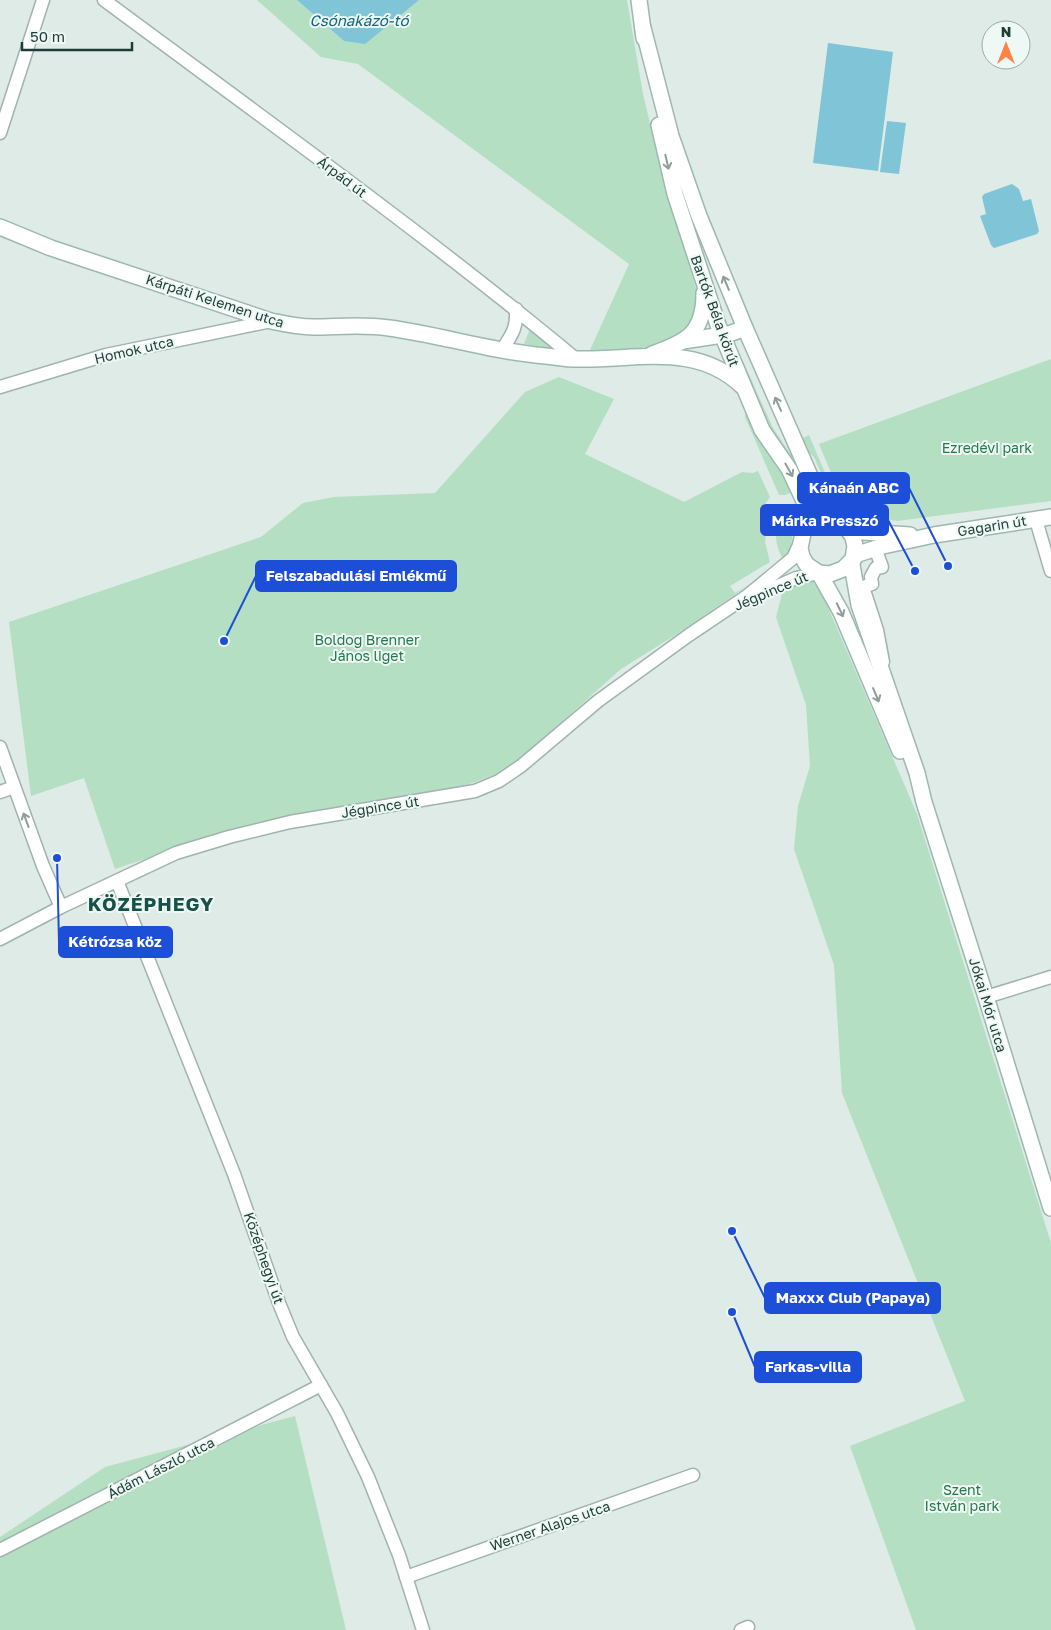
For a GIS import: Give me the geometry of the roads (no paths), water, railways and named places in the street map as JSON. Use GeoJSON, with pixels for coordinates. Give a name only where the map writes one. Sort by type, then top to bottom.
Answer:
{"type":"FeatureCollection","features":[{"type":"Feature","properties":{"kind":"street"},"geometry":{"type":"LineString","coordinates":[[0,132],[43,0]]}},
{"type":"Feature","properties":{"kind":"street","name":"Árpád út"},"geometry":{"type":"LineString","coordinates":[[104,0],[340,175],[516,309],[576,359]]}},
{"type":"Feature","properties":{"kind":"street","name":"Bartók Béla körút"},"geometry":{"type":"LineString","coordinates":[[639,0],[651,86],[675,194],[722,335],[746,393],[762,430],[789,469],[800,493],[806,510],[800,552],[810,568],[819,573]]}},
{"type":"Feature","properties":{"kind":"street","name":"Bartók Béla körút"},"geometry":{"type":"LineString","coordinates":[[642,28],[663,109],[689,190],[745,328],[822,503],[830,517],[852,534],[855,551],[852,559]]}},
{"type":"Feature","properties":{"kind":"street","name":"Kárpáti Kelemen utca"},"geometry":{"type":"LineString","coordinates":[[0,227],[51,248],[291,326],[390,328],[502,350],[576,359],[645,355],[682,358],[704,362],[720,370],[731,377],[746,393]]}},
{"type":"Feature","properties":{"kind":"street","name":"Kárpáti Kelemen utca"},"geometry":{"type":"LineString","coordinates":[[645,355],[660,351],[682,341],[694,332],[702,315],[703,281]]}},
{"type":"Feature","properties":{"kind":"street"},"geometry":{"type":"LineString","coordinates":[[502,350],[515,328],[516,309]]}},
{"type":"Feature","properties":{"kind":"street","name":"Homok utca"},"geometry":{"type":"LineString","coordinates":[[0,387],[106,355],[271,321]]}},
{"type":"Feature","properties":{"kind":"street","name":"Kárpáti Kelemen utca"},"geometry":{"type":"LineString","coordinates":[[682,341],[722,335],[745,328]]}},
{"type":"Feature","properties":{"kind":"street","name":"Gagarin út"},"geometry":{"type":"LineString","coordinates":[[819,573],[830,574],[838,572],[845,568],[858,554],[877,548],[934,535],[1051,517]]}},
{"type":"Feature","properties":{"kind":"street"},"geometry":{"type":"LineString","coordinates":[[802,538],[809,526],[817,521],[826,519],[840,523]]}},
{"type":"Feature","properties":{"kind":"street"},"geometry":{"type":"LineString","coordinates":[[1036,520],[1051,571]]}},
{"type":"Feature","properties":{"kind":"street","name":"Gagarin út"},"geometry":{"type":"LineString","coordinates":[[840,523],[869,533],[934,535]]}},
{"type":"Feature","properties":{"kind":"street","name":"Jégpince út"},"geometry":{"type":"LineString","coordinates":[[0,939],[59,901],[117,881],[176,853],[229,837],[290,822],[475,791],[499,781],[520,766],[598,701],[724,612],[788,563],[796,555],[802,538]]}},
{"type":"Feature","properties":{"kind":"street"},"geometry":{"type":"LineString","coordinates":[[878,556],[882,567],[876,568],[870,577],[872,584],[863,587],[879,636],[888,689]]}},
{"type":"Feature","properties":{"kind":"street","name":"Jókai Mór utca"},"geometry":{"type":"LineString","coordinates":[[852,559],[859,605],[917,773],[924,802],[1051,1208]]}},
{"type":"Feature","properties":{"kind":"street","name":"Jégpince út"},"geometry":{"type":"LineString","coordinates":[[724,612],[791,580],[819,573]]}},
{"type":"Feature","properties":{"kind":"street","name":"Jókai Mór utca"},"geometry":{"type":"LineString","coordinates":[[819,573],[841,612],[908,770],[924,802]]}},
{"type":"Feature","properties":{"kind":"street"},"geometry":{"type":"LineString","coordinates":[[0,747],[43,866],[59,901]]}},
{"type":"Feature","properties":{"kind":"street"},"geometry":{"type":"LineString","coordinates":[[0,792],[14,787]]}},
{"type":"Feature","properties":{"kind":"street","name":"Középhegyi út"},"geometry":{"type":"LineString","coordinates":[[117,881],[234,1174],[289,1328],[322,1385],[368,1477],[406,1577],[423,1630]]}},
{"type":"Feature","properties":{"kind":"street"},"geometry":{"type":"LineString","coordinates":[[986,997],[1051,977]]}},
{"type":"Feature","properties":{"kind":"street","name":"Ádám László utca"},"geometry":{"type":"LineString","coordinates":[[0,1550],[322,1385]]}},
{"type":"Feature","properties":{"kind":"street","name":"Werner Alajos utca"},"geometry":{"type":"LineString","coordinates":[[406,1577],[693,1475]]}},
{"type":"Feature","properties":{"kind":"water","name":"Csónakázó-tó"},"geometry":{"type":"Polygon","coordinates":[[[297,0],[419,0],[365,44],[344,41],[297,0]]]}},
{"type":"Feature","properties":{"kind":"water"},"geometry":{"type":"Polygon","coordinates":[[[828,43],[893,52],[878,171],[813,163],[828,43]]]}},
{"type":"Feature","properties":{"kind":"water"},"geometry":{"type":"Polygon","coordinates":[[[887,121],[906,123],[899,174],[880,172],[887,121]]]}},
{"type":"Feature","properties":{"kind":"water"},"geometry":{"type":"Polygon","coordinates":[[[1012,184],[1019,189],[1023,201],[1031,199],[1039,231],[1037,234],[994,248],[991,245],[980,216],[986,214],[982,197],[984,194],[1012,184]]]}},
{"type":"Feature","properties":{"kind":"place","name":"Kánaán ABC"},"geometry":{"type":"Point","coordinates":[948,566]}},
{"type":"Feature","properties":{"kind":"place","name":"Márka Presszó"},"geometry":{"type":"Point","coordinates":[915,571]}},
{"type":"Feature","properties":{"kind":"place","name":"Felszabadulási Emlékmű"},"geometry":{"type":"Point","coordinates":[224,641]}},
{"type":"Feature","properties":{"kind":"place","name":"Kétrózsa köz"},"geometry":{"type":"Point","coordinates":[57,858]}},
{"type":"Feature","properties":{"kind":"place","name":"Maxxx Club (Papaya)"},"geometry":{"type":"Point","coordinates":[732,1231]}},
{"type":"Feature","properties":{"kind":"place","name":"Farkas-villa"},"geometry":{"type":"Point","coordinates":[732,1312]}},
{"type":"Feature","properties":{"kind":"district","name":"KÖZÉPHEGY"},"geometry":{"type":"Point","coordinates":[151,904]}},
{"type":"Feature","properties":{"kind":"park label","name":"Ezredévi park"},"geometry":{"type":"Point","coordinates":[987,448]}},
{"type":"Feature","properties":{"kind":"park label","name":"Boldog Brenner János liget"},"geometry":{"type":"Point","coordinates":[367,648]}},
{"type":"Feature","properties":{"kind":"park label","name":"Szent István park"},"geometry":{"type":"Point","coordinates":[962,1498]}}]}
